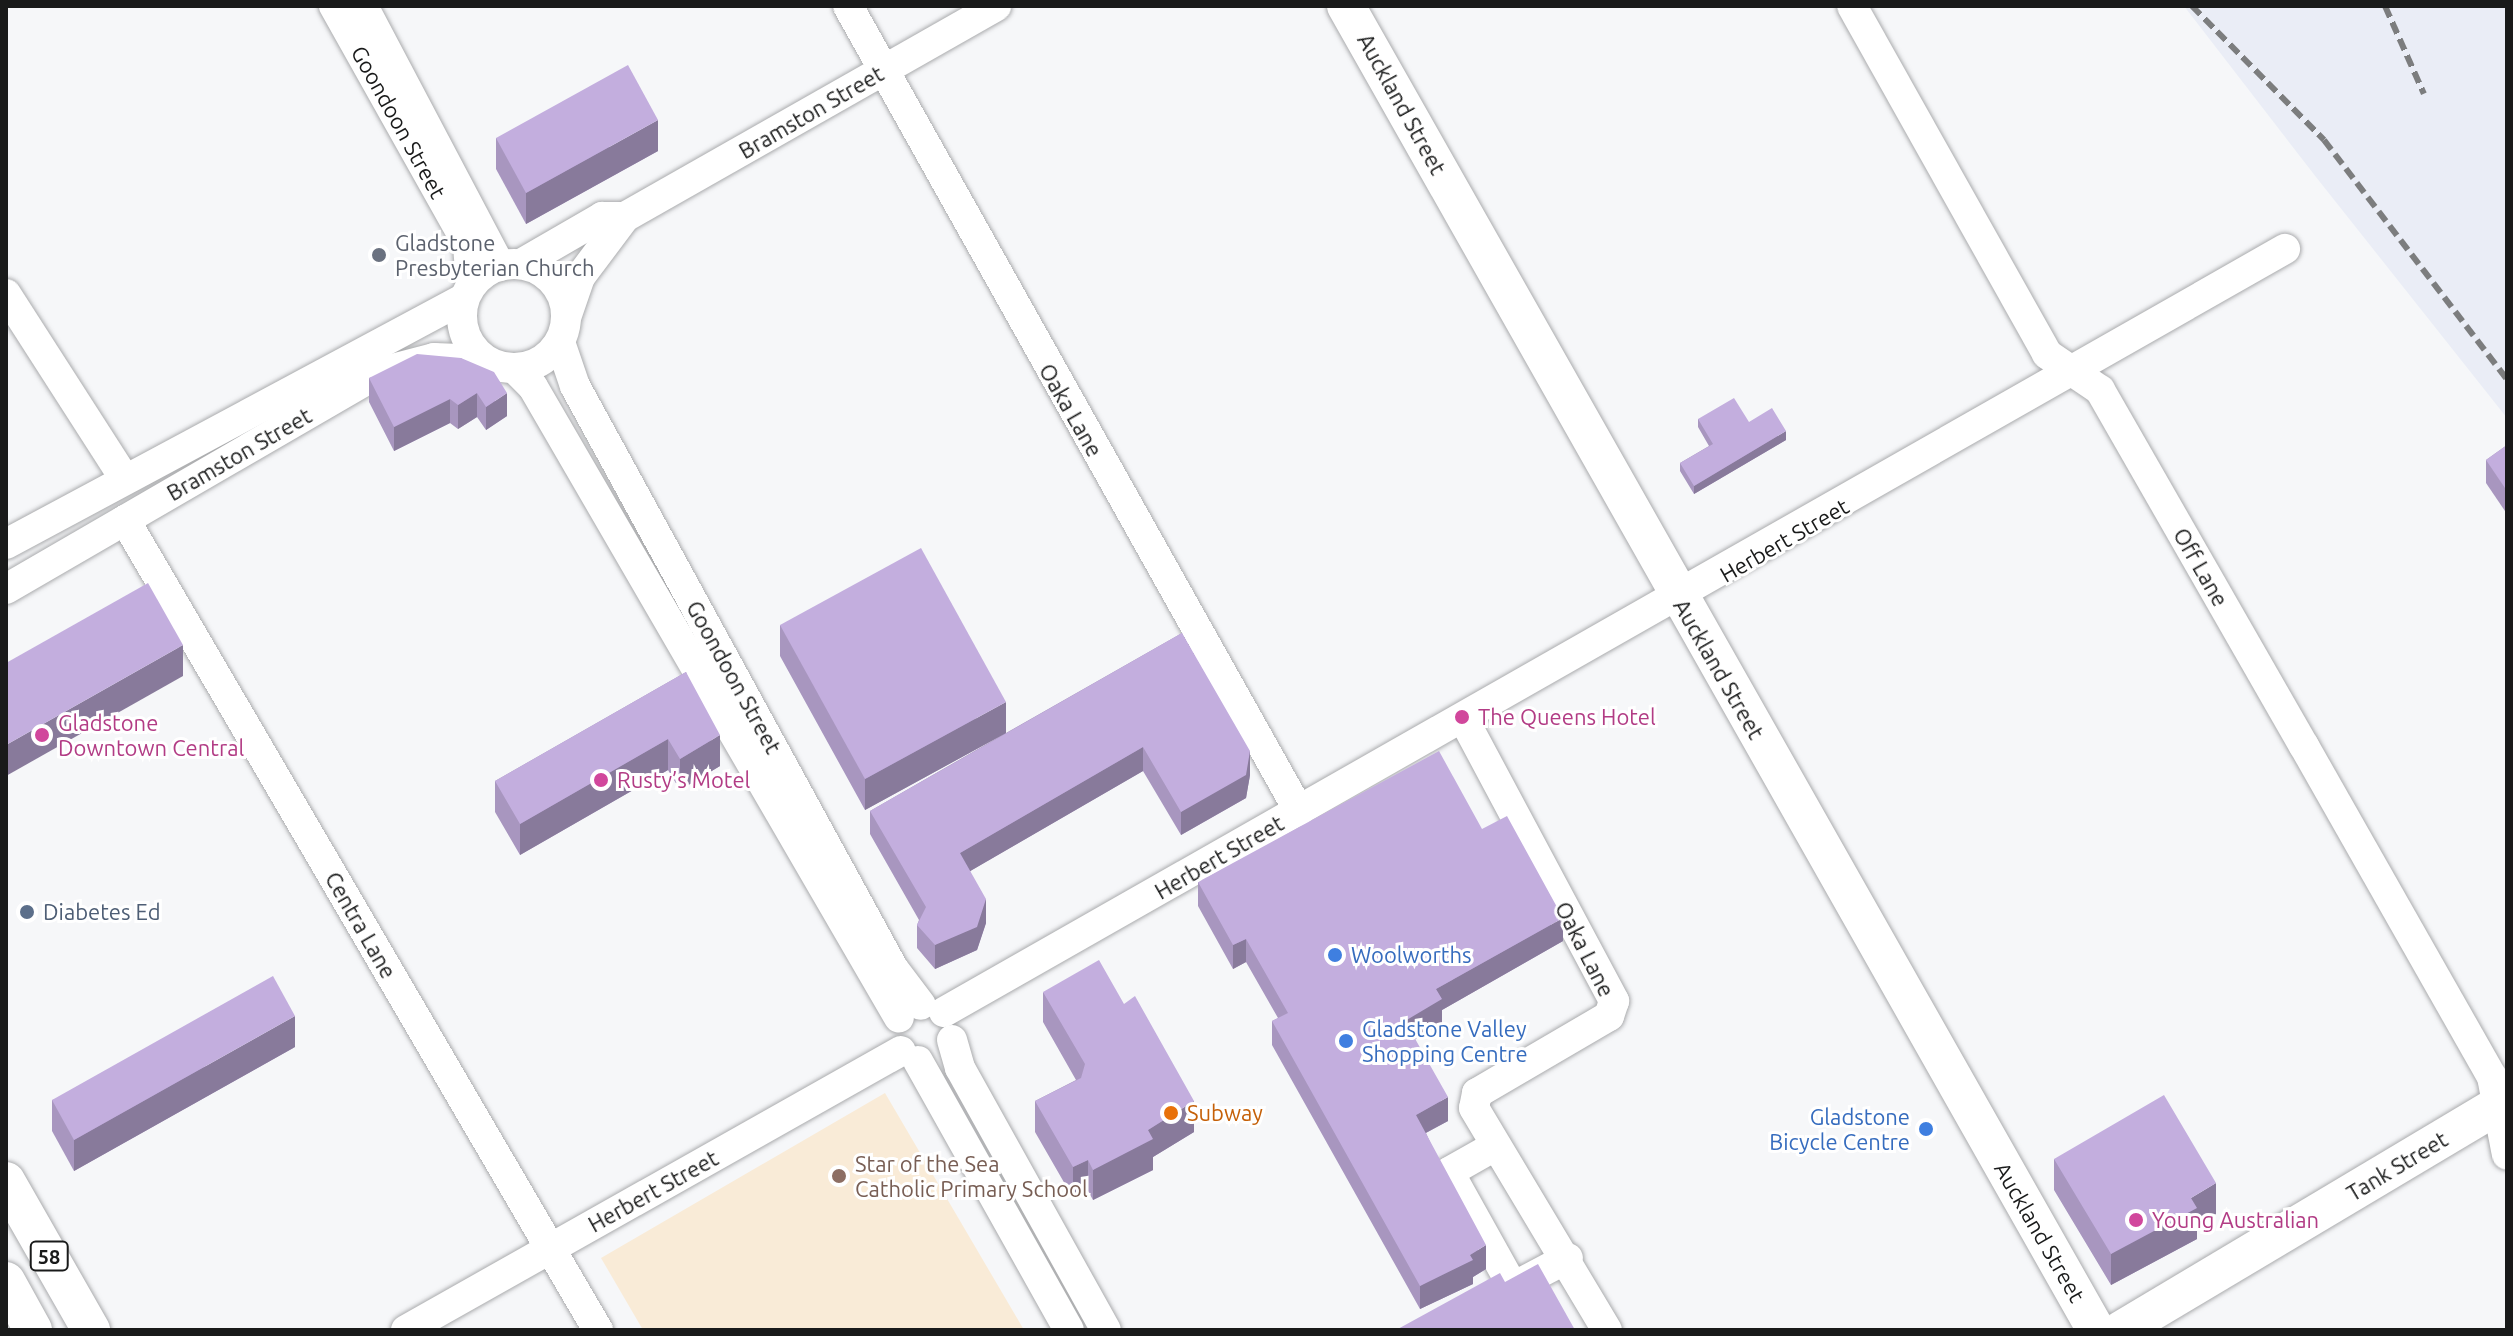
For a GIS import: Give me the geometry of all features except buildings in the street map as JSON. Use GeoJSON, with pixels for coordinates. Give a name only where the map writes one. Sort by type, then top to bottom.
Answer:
{"type":"FeatureCollection","features":[{"type":"Feature","properties":{"kind":"main road","name":"Auckland Street"},"geometry":{"type":"LineString","coordinates":[[1346,6],[1679,600],[2096,1330]]}},
{"type":"Feature","properties":{"kind":"main road","name":"Tank Street"},"geometry":{"type":"LineString","coordinates":[[2121,1330],[2500,1104]]}},
{"type":"Feature","properties":{"kind":"main road","name":"58"},"geometry":{"type":"LineString","coordinates":[[6,1181],[91,1330]]}},
{"type":"Feature","properties":{"kind":"main road","name":"58"},"geometry":{"type":"LineString","coordinates":[[6,1281],[33,1330]]}},
{"type":"Feature","properties":{"kind":"street","name":"Goondoon Street"},"geometry":{"type":"LineString","coordinates":[[334,6],[468,245],[467,292]]}},
{"type":"Feature","properties":{"kind":"street","name":"Oaka Lane"},"geometry":{"type":"LineString","coordinates":[[848,6],[880,72],[1299,811]]}},
{"type":"Feature","properties":{"kind":"street","name":"Bramston Street"},"geometry":{"type":"LineString","coordinates":[[563,329],[580,277],[625,217],[996,6]]}},
{"type":"Feature","properties":{"kind":"street","name":"Off Lane"},"geometry":{"type":"LineString","coordinates":[[1852,6],[2047,354],[2100,390],[2319,773],[2492,1077],[2500,1104],[2507,1155]]}},
{"type":"Feature","properties":{"kind":"street","name":"Goondoon Street"},"geometry":{"type":"LineString","coordinates":[[375,10],[511,265]]}},
{"type":"Feature","properties":{"kind":"street","name":"Bramston Street"},"geometry":{"type":"LineString","coordinates":[[511,265],[602,217],[625,217]]}},
{"type":"Feature","properties":{"kind":"street","name":"Herbert Street"},"geometry":{"type":"LineString","coordinates":[[406,1330],[910,1056],[939,1058],[929,1019],[1679,600],[2285,249]]}},
{"type":"Feature","properties":{"kind":"street"},"geometry":{"type":"LineString","coordinates":[[511,265],[548,276],[563,329],[540,361],[515,369],[485,360],[466,340],[467,292],[511,265]]}},
{"type":"Feature","properties":{"kind":"street","name":"Bramston Street"},"geometry":{"type":"LineString","coordinates":[[6,544],[467,292]]}},
{"type":"Feature","properties":{"kind":"street"},"geometry":{"type":"LineString","coordinates":[[6,294],[124,478]]}},
{"type":"Feature","properties":{"kind":"street","name":"Goondoon Street"},"geometry":{"type":"LineString","coordinates":[[563,329],[613,455],[893,968],[929,1019]]}},
{"type":"Feature","properties":{"kind":"street","name":"Bramston Street"},"geometry":{"type":"LineString","coordinates":[[6,589],[381,372],[434,358],[485,360]]}},
{"type":"Feature","properties":{"kind":"street","name":"Goondoon Street"},"geometry":{"type":"LineString","coordinates":[[515,369],[533,387],[960,1068],[1106,1330]]}},
{"type":"Feature","properties":{"kind":"street","name":"Centra Lane"},"geometry":{"type":"LineString","coordinates":[[125,520],[598,1330]]}},
{"type":"Feature","properties":{"kind":"street","name":"Oaka Lane"},"geometry":{"type":"LineString","coordinates":[[1463,718],[1614,1001],[1609,1016],[1477,1093],[1474,1108],[1607,1330]]}},
{"type":"Feature","properties":{"kind":"street"},"geometry":{"type":"LineString","coordinates":[[929,1019],[910,1056],[1069,1330]]}},
{"type":"Feature","properties":{"kind":"street"},"geometry":{"type":"LineString","coordinates":[[1495,1146],[1449,1172],[1513,1287],[1572,1267]]}},
{"type":"Feature","properties":{"kind":"shaded area"},"geometry":{"type":"Polygon","coordinates":[[[2184,6],[2507,6],[2507,418],[2316,177],[2184,6]]]}},
{"type":"Feature","properties":{"kind":"shaded area","name":"Star of the Sea Catholic Primary School"},"geometry":{"type":"Polygon","coordinates":[[[885,1093],[1024,1330],[643,1330],[601,1258],[885,1093]]]}},
{"type":"Feature","properties":{"kind":"railway"},"geometry":{"type":"LineString","coordinates":[[2192,6],[2324,140],[2507,379]]}},
{"type":"Feature","properties":{"kind":"railway"},"geometry":{"type":"LineString","coordinates":[[2385,6],[2424,94]]}},
{"type":"Feature","properties":{"kind":"place","name":"Gladstone Presbyterian Church"},"geometry":{"type":"Point","coordinates":[379,255]}},
{"type":"Feature","properties":{"kind":"place","name":"The Queens Hotel"},"geometry":{"type":"Point","coordinates":[1462,717]}},
{"type":"Feature","properties":{"kind":"place","name":"Gladstone Downtown Central"},"geometry":{"type":"Point","coordinates":[42,735]}},
{"type":"Feature","properties":{"kind":"place","name":"Rusty’s Motel"},"geometry":{"type":"Point","coordinates":[601,780]}},
{"type":"Feature","properties":{"kind":"place","name":"Diabetes Ed"},"geometry":{"type":"Point","coordinates":[27,912]}},
{"type":"Feature","properties":{"kind":"place","name":"Woolworths"},"geometry":{"type":"Point","coordinates":[1335,955]}},
{"type":"Feature","properties":{"kind":"place","name":"Gladstone Valley Shopping Centre"},"geometry":{"type":"Point","coordinates":[1346,1041]}},
{"type":"Feature","properties":{"kind":"place","name":"Subway"},"geometry":{"type":"Point","coordinates":[1171,1113]}},
{"type":"Feature","properties":{"kind":"place","name":"Gladstone Bicycle Centre"},"geometry":{"type":"Point","coordinates":[1926,1129]}},
{"type":"Feature","properties":{"kind":"place","name":"Star of the Sea Catholic Primary School"},"geometry":{"type":"Point","coordinates":[839,1176]}},
{"type":"Feature","properties":{"kind":"place","name":"Young Australian"},"geometry":{"type":"Point","coordinates":[2136,1220]}}]}
